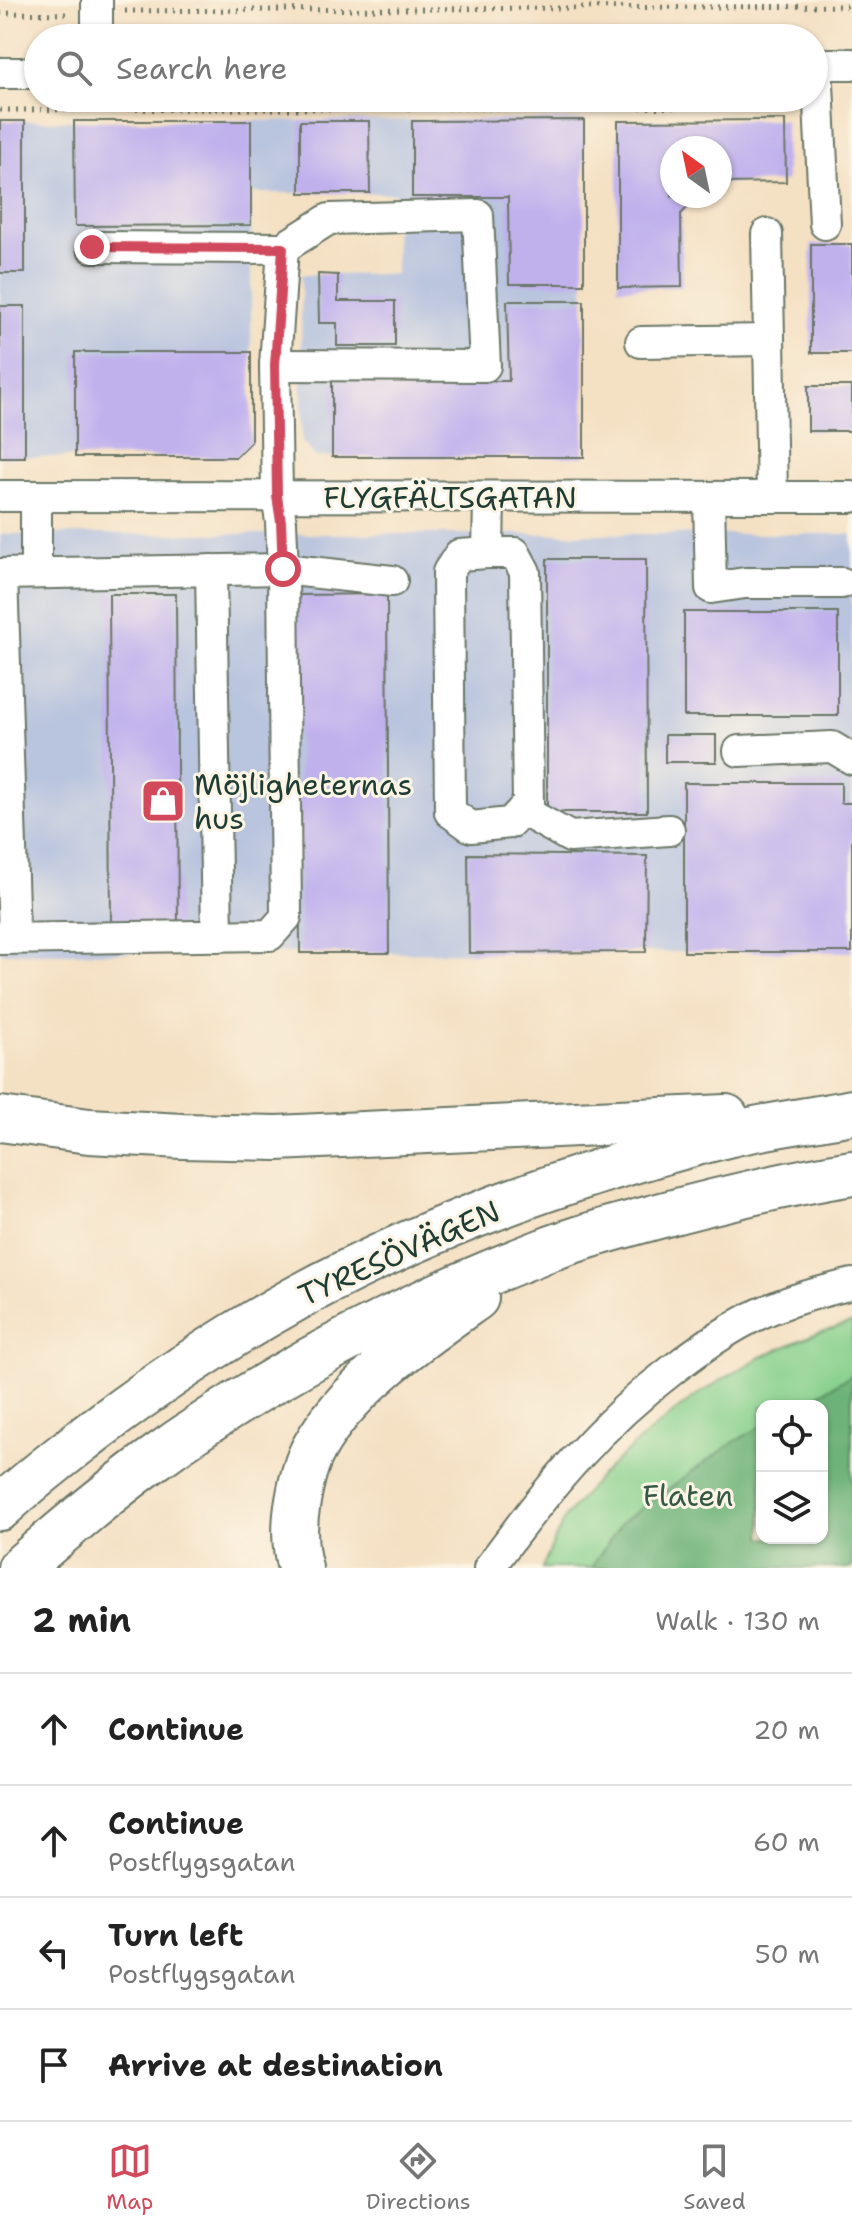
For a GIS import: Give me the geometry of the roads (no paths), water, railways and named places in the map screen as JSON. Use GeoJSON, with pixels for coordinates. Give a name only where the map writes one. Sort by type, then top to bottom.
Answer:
{"type":"FeatureCollection","features":[{"type":"Feature","properties":{"kind":"highway"},"geometry":{"type":"LineString","coordinates":[[0,1119],[89,1131],[277,1138],[852,1112]]}},
{"type":"Feature","properties":{"kind":"highway","name":"TYRESÖVÄGEN"},"geometry":{"type":"LineString","coordinates":[[0,1508],[26,1484],[161,1382],[221,1342],[297,1298],[383,1256],[471,1217],[595,1173],[731,1134],[852,1112]]}},
{"type":"Feature","properties":{"kind":"highway","name":"TYRESÖVÄGEN"},"geometry":{"type":"LineString","coordinates":[[20,1568],[82,1514],[217,1416],[348,1339],[413,1306],[543,1252],[608,1230],[797,1182],[852,1173]]}},
{"type":"Feature","properties":{"kind":"highway"},"geometry":{"type":"LineString","coordinates":[[300,1568],[296,1554],[295,1514],[301,1481],[314,1449],[335,1418],[396,1358],[543,1252]]}},
{"type":"Feature","properties":{"kind":"street"},"geometry":{"type":"LineString","coordinates":[[828,64],[852,64]]}},
{"type":"Feature","properties":{"kind":"street"},"geometry":{"type":"LineString","coordinates":[[0,73],[24,73]]}},
{"type":"Feature","properties":{"kind":"street"},"geometry":{"type":"LineString","coordinates":[[819,112],[825,224]]}},
{"type":"Feature","properties":{"kind":"street"},"geometry":{"type":"LineString","coordinates":[[92,247],[283,248],[329,219],[478,215],[485,366],[275,365]]}},
{"type":"Feature","properties":{"kind":"street"},"geometry":{"type":"LineString","coordinates":[[767,234],[772,497]]}},
{"type":"Feature","properties":{"kind":"street"},"geometry":{"type":"LineString","coordinates":[[283,248],[275,365],[277,496],[283,569],[286,917],[270,935],[7,938],[1,574],[283,569],[392,581]]}},
{"type":"Feature","properties":{"kind":"street"},"geometry":{"type":"LineString","coordinates":[[641,342],[768,340]]}},
{"type":"Feature","properties":{"kind":"street","name":"FLYGFÄLTSGATAN"},"geometry":{"type":"LineString","coordinates":[[0,496],[852,497]]}},
{"type":"Feature","properties":{"kind":"street"},"geometry":{"type":"LineString","coordinates":[[36,496],[36,573]]}},
{"type":"Feature","properties":{"kind":"street"},"geometry":{"type":"LineString","coordinates":[[488,553],[489,498]]}},
{"type":"Feature","properties":{"kind":"street"},"geometry":{"type":"LineString","coordinates":[[709,498],[711,588],[745,583],[842,583]]}},
{"type":"Feature","properties":{"kind":"street"},"geometry":{"type":"LineString","coordinates":[[515,553],[525,572],[528,804],[522,810],[510,823],[471,827],[450,812],[448,572],[459,555],[515,553]]}},
{"type":"Feature","properties":{"kind":"street"},"geometry":{"type":"LineString","coordinates":[[211,570],[217,936]]}},
{"type":"Feature","properties":{"kind":"street"},"geometry":{"type":"LineString","coordinates":[[739,751],[832,747],[852,759]]}},
{"type":"Feature","properties":{"kind":"street"},"geometry":{"type":"LineString","coordinates":[[522,810],[570,837],[669,830]]}},
{"type":"Feature","properties":{"kind":"street"},"geometry":{"type":"LineString","coordinates":[[489,1568],[579,1454],[641,1393],[711,1340],[759,1314],[809,1295],[852,1284]]}},
{"type":"Feature","properties":{"kind":"place","name":"Möjligheternas hus"},"geometry":{"type":"Point","coordinates":[163,801]}},
{"type":"Feature","properties":{"kind":"park label","name":"Flaten"},"geometry":{"type":"Point","coordinates":[688,1495]}}]}
